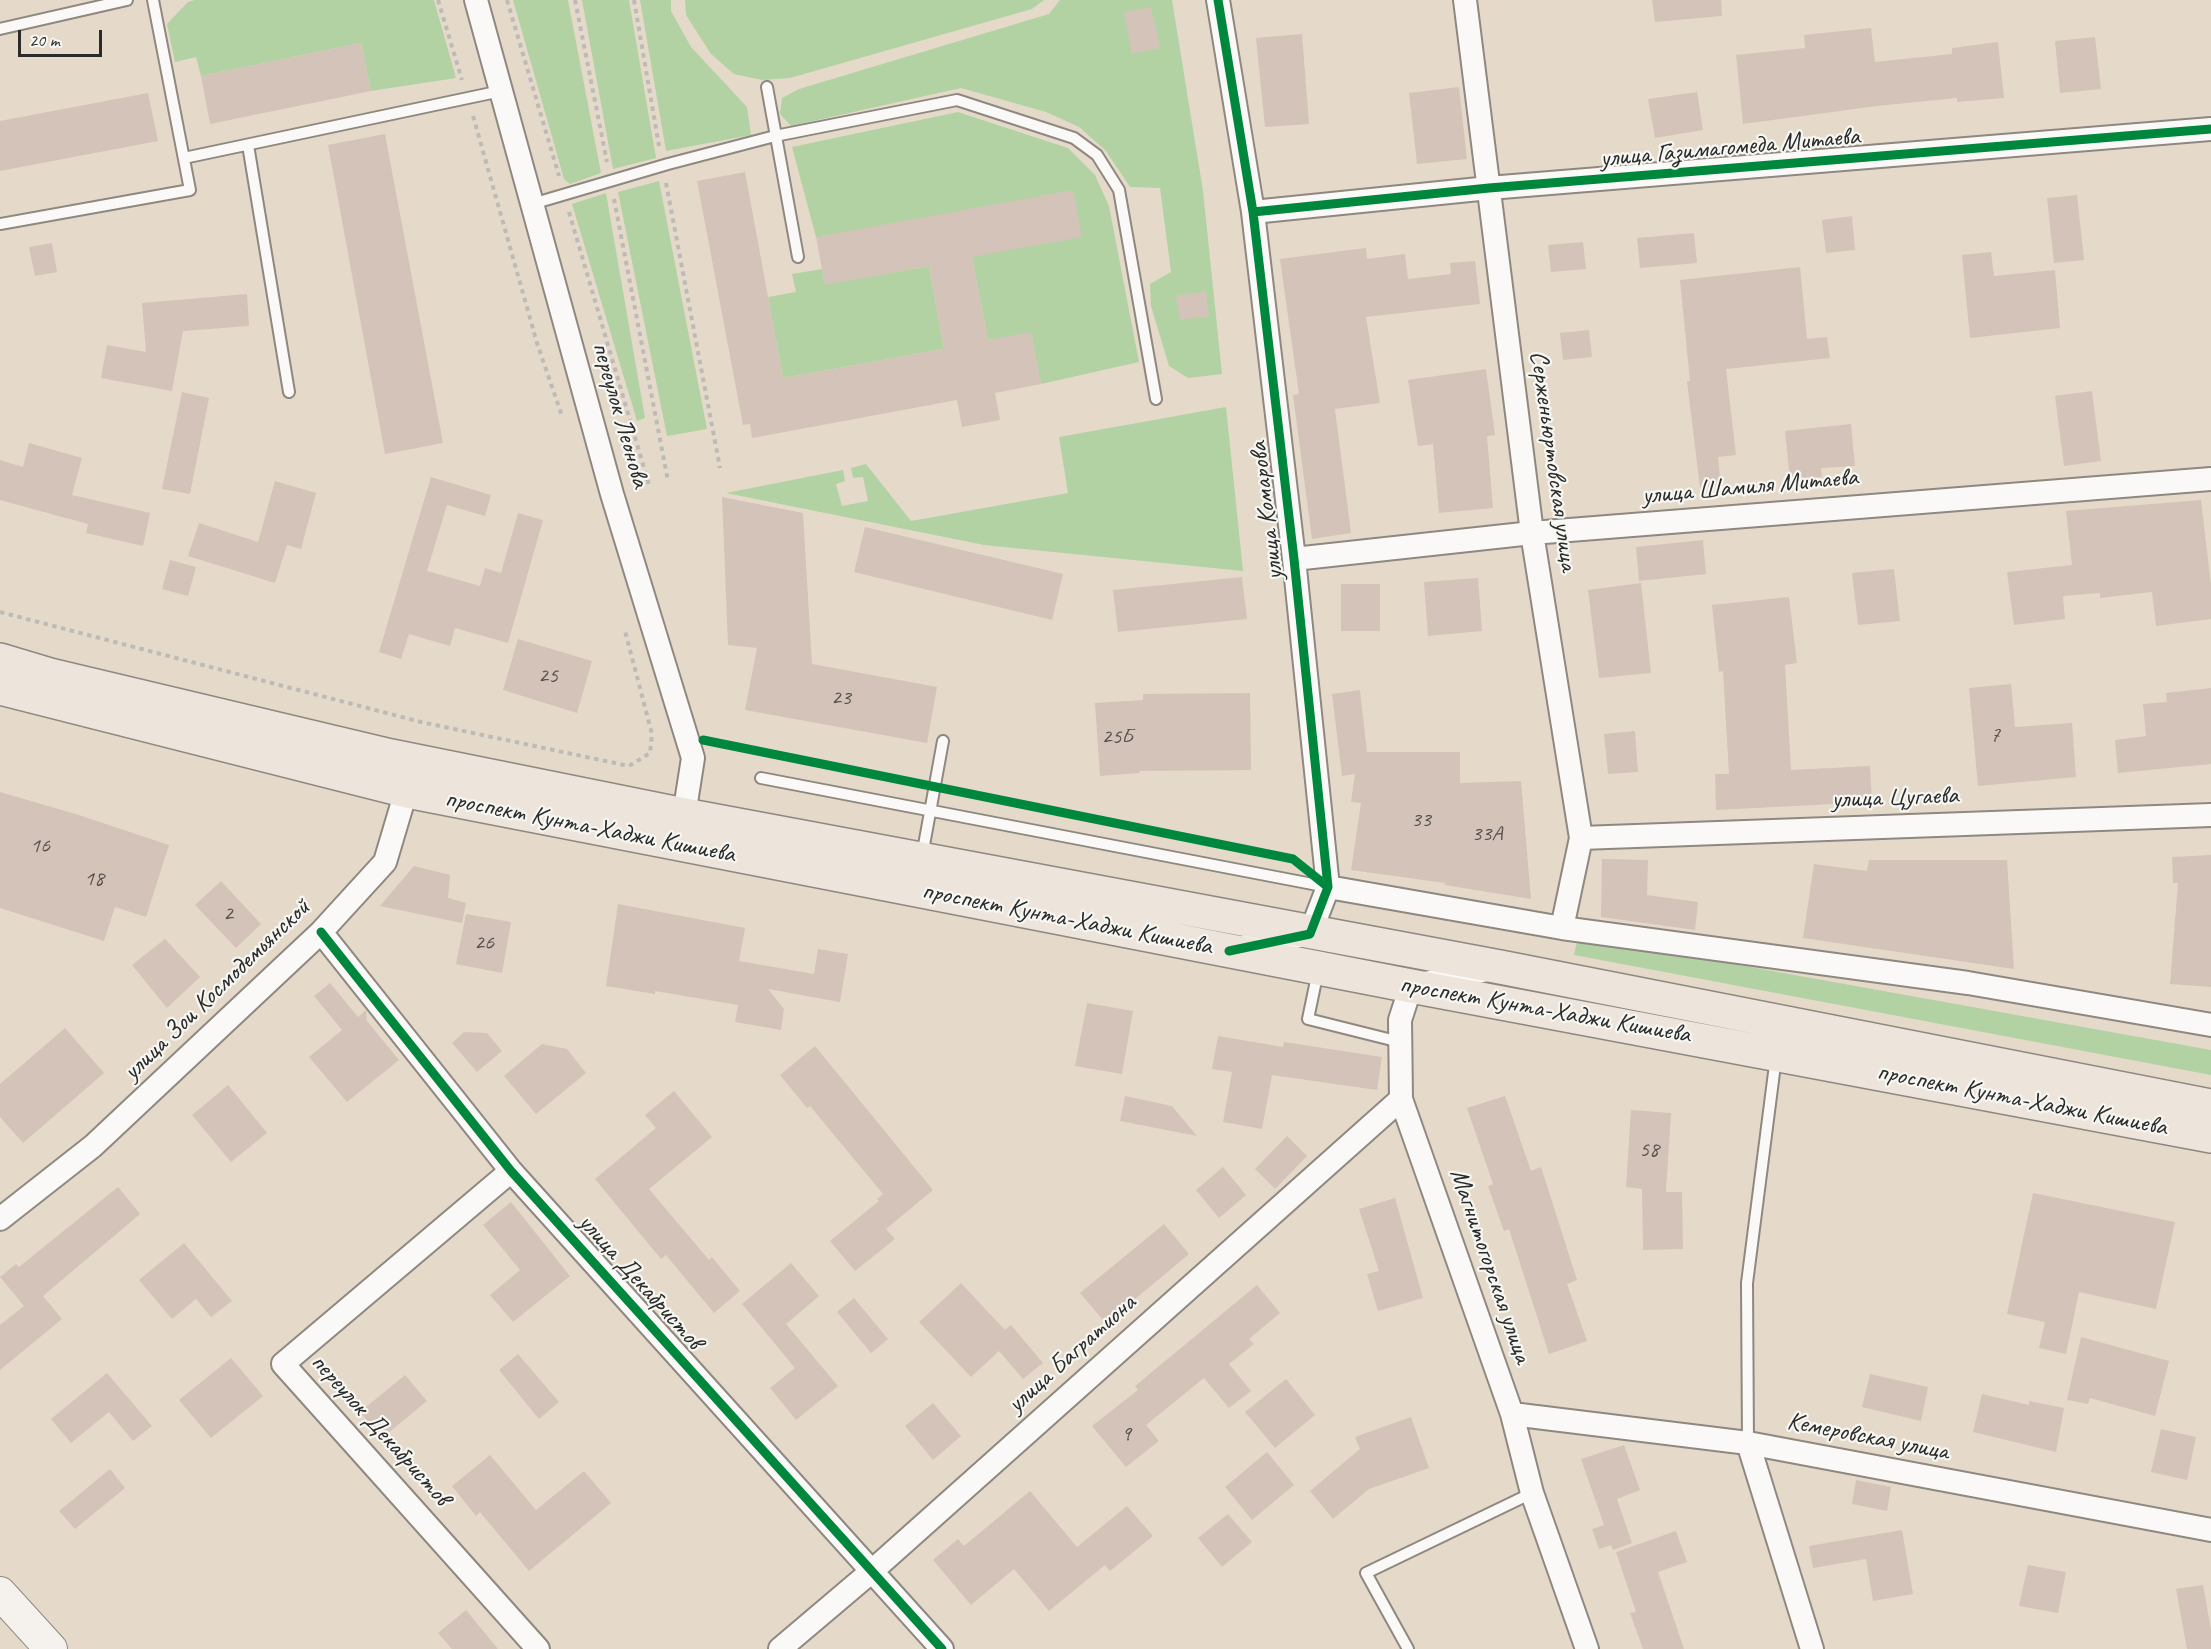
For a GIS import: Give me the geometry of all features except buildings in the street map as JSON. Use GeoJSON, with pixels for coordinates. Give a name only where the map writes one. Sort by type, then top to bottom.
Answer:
{"type":"FeatureCollection","features":[{"type":"Feature","properties":{"kind":"main road","name":"проспект Кунта-Хаджи Кишиева"},"geometry":{"type":"LineString","coordinates":[[0,660],[411,776]]}},
{"type":"Feature","properties":{"kind":"main road","name":"проспект Кунта-Хаджи Кишиева"},"geometry":{"type":"LineString","coordinates":[[0,688],[411,776],[682,830],[1229,951],[2211,1136]]}},
{"type":"Feature","properties":{"kind":"main road","name":"проспект Кунта-Хаджи Кишиева"},"geometry":{"type":"LineString","coordinates":[[682,830],[921,860],[1310,934],[1500,967],[2211,1106]]}},
{"type":"Feature","properties":{"kind":"main road"},"geometry":{"type":"LineString","coordinates":[[0,1593],[51,1649]]}},
{"type":"Feature","properties":{"kind":"street","name":"переулок Леонова"},"geometry":{"type":"LineString","coordinates":[[476,0],[612,494],[693,758],[682,830]]}},
{"type":"Feature","properties":{"kind":"street","name":"улица Комарова"},"geometry":{"type":"LineString","coordinates":[[1218,0],[1253,212],[1294,560],[1328,887],[1310,934]]}},
{"type":"Feature","properties":{"kind":"street","name":"Серженьюртовская улица"},"geometry":{"type":"LineString","coordinates":[[1465,0],[1532,533],[1581,838],[1562,928]]}},
{"type":"Feature","properties":{"kind":"street","name":"улица Газимагомеда Митаева"},"geometry":{"type":"LineString","coordinates":[[1253,212],[1489,188],[2211,129]]}},
{"type":"Feature","properties":{"kind":"street","name":"улица Шамиля Митаева"},"geometry":{"type":"LineString","coordinates":[[1294,560],[1532,533],[2211,479]]}},
{"type":"Feature","properties":{"kind":"street","name":"улица Зои Космодемьянской"},"geometry":{"type":"LineString","coordinates":[[3,1209],[93,1146],[321,932],[385,862],[411,776]]}},
{"type":"Feature","properties":{"kind":"street","name":"улица Цугаева"},"geometry":{"type":"LineString","coordinates":[[1581,838],[2211,815]]}},
{"type":"Feature","properties":{"kind":"street"},"geometry":{"type":"LineString","coordinates":[[1328,887],[1562,928],[1968,983],[2211,1025]]}},
{"type":"Feature","properties":{"kind":"street","name":"улица Декабристов"},"geometry":{"type":"LineString","coordinates":[[321,932],[511,1171],[942,1649]]}},
{"type":"Feature","properties":{"kind":"street"},"geometry":{"type":"LineString","coordinates":[[1229,951],[1310,934]]}},
{"type":"Feature","properties":{"kind":"street"},"geometry":{"type":"LineString","coordinates":[[1412,986],[1500,967]]}},
{"type":"Feature","properties":{"kind":"street","name":"Магнитогорская улица"},"geometry":{"type":"LineString","coordinates":[[1412,986],[1400,1020],[1401,1099],[1512,1414],[1532,1493],[1587,1649]]}},
{"type":"Feature","properties":{"kind":"street","name":"улица Багратиона"},"geometry":{"type":"LineString","coordinates":[[780,1649],[872,1571],[1401,1099]]}},
{"type":"Feature","properties":{"kind":"street","name":"переулок Декабристов"},"geometry":{"type":"LineString","coordinates":[[511,1171],[283,1364],[538,1649]]}},
{"type":"Feature","properties":{"kind":"street","name":"Кемеровская улица"},"geometry":{"type":"LineString","coordinates":[[1512,1414],[1748,1443],[2211,1530]]}},
{"type":"Feature","properties":{"kind":"street"},"geometry":{"type":"LineString","coordinates":[[1748,1443],[1812,1649]]}},
{"type":"Feature","properties":{"kind":"lane"},"geometry":{"type":"LineString","coordinates":[[0,29],[127,0]]}},
{"type":"Feature","properties":{"kind":"lane"},"geometry":{"type":"LineString","coordinates":[[0,224],[190,190],[153,0]]}},
{"type":"Feature","properties":{"kind":"lane"},"geometry":{"type":"LineString","coordinates":[[767,87],[798,257]]}},
{"type":"Feature","properties":{"kind":"lane"},"geometry":{"type":"LineString","coordinates":[[184,158],[501,91]]}},
{"type":"Feature","properties":{"kind":"lane"},"geometry":{"type":"LineString","coordinates":[[532,204],[776,136],[957,100],[1074,138],[1096,155],[1119,190],[1155,399]]}},
{"type":"Feature","properties":{"kind":"lane"},"geometry":{"type":"LineString","coordinates":[[248,144],[289,392]]}},
{"type":"Feature","properties":{"kind":"lane"},"geometry":{"type":"LineString","coordinates":[[921,860],[943,741]]}},
{"type":"Feature","properties":{"kind":"lane"},"geometry":{"type":"LineString","coordinates":[[761,778],[1328,887]]}},
{"type":"Feature","properties":{"kind":"lane"},"geometry":{"type":"LineString","coordinates":[[1319,968],[1308,1019],[1400,1042]]}},
{"type":"Feature","properties":{"kind":"lane"},"geometry":{"type":"LineString","coordinates":[[1748,1443],[1747,1283],[1776,1053]]}},
{"type":"Feature","properties":{"kind":"lane"},"geometry":{"type":"LineString","coordinates":[[1408,1649],[1366,1573],[1532,1493]]}},
{"type":"Feature","properties":{"kind":"path"},"geometry":{"type":"LineString","coordinates":[[438,0],[537,343],[563,421]]}},
{"type":"Feature","properties":{"kind":"path"},"geometry":{"type":"LineString","coordinates":[[507,0],[649,485]]}},
{"type":"Feature","properties":{"kind":"path"},"geometry":{"type":"LineString","coordinates":[[575,0],[668,481]]}},
{"type":"Feature","properties":{"kind":"path"},"geometry":{"type":"LineString","coordinates":[[634,0],[662,166],[720,468]]}},
{"type":"Feature","properties":{"kind":"path"},"geometry":{"type":"LineString","coordinates":[[0,612],[421,722],[629,766],[650,753],[652,734],[623,622]]}},
{"type":"Feature","properties":{"kind":"green space"},"geometry":{"type":"Polygon","coordinates":[[[195,0],[434,0],[456,78],[371,91],[361,43],[201,76],[196,57],[175,62],[167,24],[188,2],[195,0]]]}},
{"type":"Feature","properties":{"kind":"green space"},"geometry":{"type":"Polygon","coordinates":[[[513,0],[568,0],[601,173],[570,184],[564,179],[513,0]]]}},
{"type":"Feature","properties":{"kind":"green space"},"geometry":{"type":"Polygon","coordinates":[[[582,0],[629,0],[656,158],[613,169],[582,0]]]}},
{"type":"Feature","properties":{"kind":"green space"},"geometry":{"type":"Polygon","coordinates":[[[640,0],[671,0],[671,11],[691,47],[747,107],[751,135],[666,151],[640,0]]]}},
{"type":"Feature","properties":{"kind":"green space"},"geometry":{"type":"Polygon","coordinates":[[[685,0],[1044,0],[1032,9],[790,78],[762,80],[734,74],[711,54],[686,15],[685,0]]]}},
{"type":"Feature","properties":{"kind":"green space"},"geometry":{"type":"Polygon","coordinates":[[[1060,0],[1172,0],[1203,191],[1222,374],[1188,378],[1169,366],[1151,306],[1150,284],[1171,272],[1160,188],[1130,187],[1106,151],[1079,127],[1046,112],[961,88],[791,126],[780,114],[782,98],[799,89],[1049,14],[1060,0]]]}},
{"type":"Feature","properties":{"kind":"green space"},"geometry":{"type":"Polygon","coordinates":[[[958,112],[1068,148],[1095,175],[1109,206],[1139,362],[1041,384],[1031,333],[988,340],[972,257],[816,237],[792,147],[958,112]]]}},
{"type":"Feature","properties":{"kind":"green space"},"geometry":{"type":"Polygon","coordinates":[[[659,181],[707,429],[667,436],[618,192],[659,181]]]}},
{"type":"Feature","properties":{"kind":"green space"},"geometry":{"type":"Polygon","coordinates":[[[606,193],[645,418],[637,421],[572,204],[606,193]]]}},
{"type":"Feature","properties":{"kind":"green space"},"geometry":{"type":"Polygon","coordinates":[[[929,266],[944,349],[783,378],[768,297],[796,292],[792,274],[822,269],[825,284],[929,266]]]}},
{"type":"Feature","properties":{"kind":"green space"},"geometry":{"type":"Polygon","coordinates":[[[1226,407],[1243,571],[984,545],[726,493],[843,470],[845,481],[836,484],[842,506],[868,501],[863,477],[853,478],[851,468],[866,464],[911,521],[1068,493],[1059,437],[1226,407]]]}},
{"type":"Feature","properties":{"kind":"green space"},"geometry":{"type":"Polygon","coordinates":[[[1578,936],[2211,1050],[2211,1075],[1574,955],[1578,936]]]}},
{"type":"Feature","properties":{"kind":"cycle path"},"geometry":{"type":"LineString","coordinates":[[1218,0],[1253,212],[1294,559],[1328,887],[1310,934],[1229,951]]}},
{"type":"Feature","properties":{"kind":"cycle path"},"geometry":{"type":"LineString","coordinates":[[1253,212],[1489,188],[2211,129]]}},
{"type":"Feature","properties":{"kind":"cycle path"},"geometry":{"type":"LineString","coordinates":[[703,740],[1293,859],[1328,887]]}},
{"type":"Feature","properties":{"kind":"cycle path"},"geometry":{"type":"LineString","coordinates":[[321,932],[511,1171],[942,1649]]}}]}
